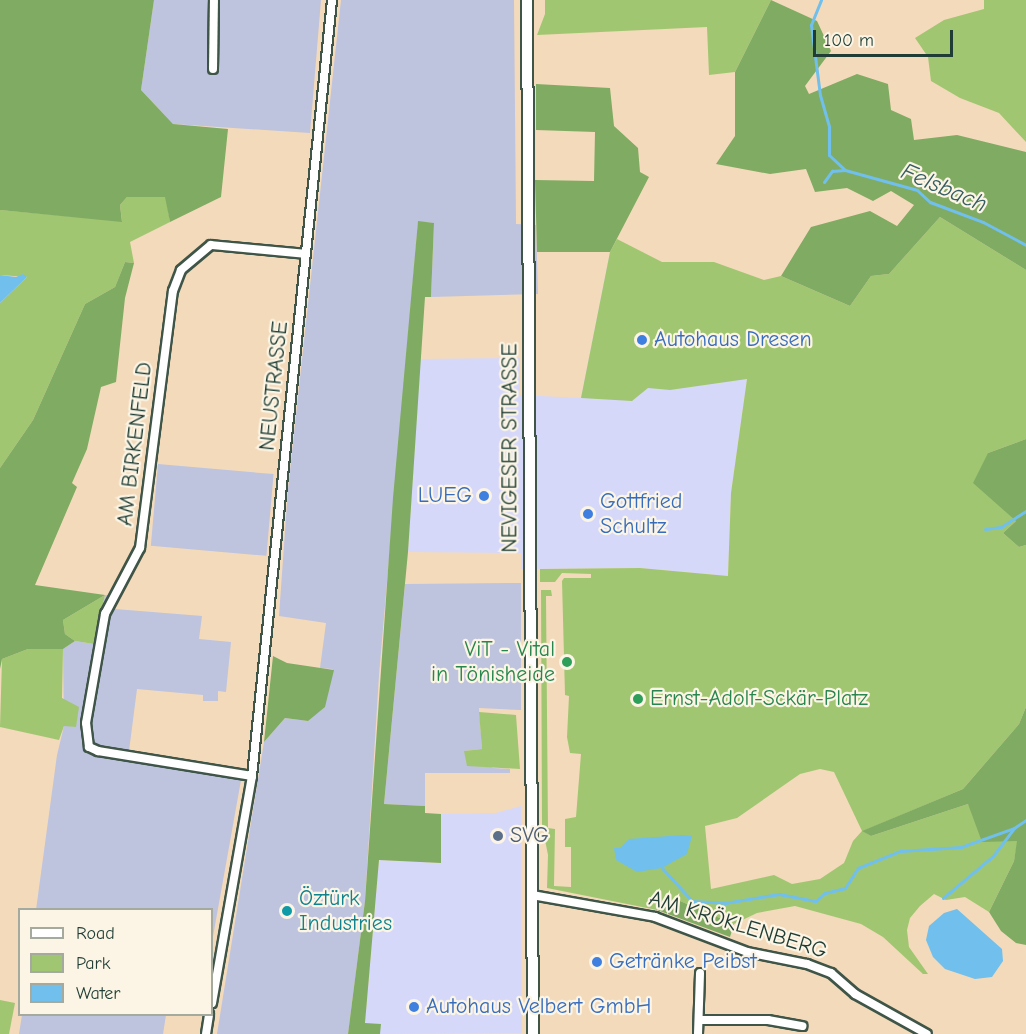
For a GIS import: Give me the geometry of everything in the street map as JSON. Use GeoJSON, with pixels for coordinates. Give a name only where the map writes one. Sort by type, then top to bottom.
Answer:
{"type":"FeatureCollection","features":[{"type":"Feature","properties":{"kind":"main road","name":"NEVIGESER STRASSE"},"geometry":{"type":"LineString","coordinates":[[527,0],[533,1034]]}},
{"type":"Feature","properties":{"kind":"street"},"geometry":{"type":"LineString","coordinates":[[213,69],[214,0]]}},
{"type":"Feature","properties":{"kind":"street","name":"NEUSTRASSE"},"geometry":{"type":"LineString","coordinates":[[213,997],[252,776],[332,0]]}},
{"type":"Feature","properties":{"kind":"street","name":"AM BIRKENFELD"},"geometry":{"type":"LineString","coordinates":[[252,776],[130,757],[89,747],[86,723],[105,614],[140,548],[173,291],[181,270],[211,246],[306,254]]}},
{"type":"Feature","properties":{"kind":"street","name":"AM KRÖKLENBERG"},"geometry":{"type":"LineString","coordinates":[[532,895],[593,903],[656,917],[747,952],[807,964],[831,974],[864,1000],[927,1034]]}},
{"type":"Feature","properties":{"kind":"street"},"geometry":{"type":"LineString","coordinates":[[698,1034],[700,973]]}},
{"type":"Feature","properties":{"kind":"street"},"geometry":{"type":"LineString","coordinates":[[206,1034],[209,1016]]}},
{"type":"Feature","properties":{"kind":"street"},"geometry":{"type":"LineString","coordinates":[[699,1020],[768,1020],[802,1026]]}},
{"type":"Feature","properties":{"kind":"shaded area"},"geometry":{"type":"Polygon","coordinates":[[[154,0],[321,0],[310,133],[173,124],[141,90],[154,0]]]}},
{"type":"Feature","properties":{"kind":"shaded area"},"geometry":{"type":"Polygon","coordinates":[[[341,0],[514,0],[516,224],[536,225],[538,294],[431,297],[434,223],[418,222],[379,675],[365,901],[348,1034],[217,1034],[264,742],[285,718],[308,721],[333,669],[320,668],[326,623],[279,616],[288,489],[341,0]]]}},
{"type":"Feature","properties":{"kind":"shaded area"},"geometry":{"type":"Polygon","coordinates":[[[610,252],[747,379],[731,493],[728,576],[640,568],[521,569],[521,553],[408,552],[420,359],[520,358],[520,395],[581,398],[610,252]]]}},
{"type":"Feature","properties":{"kind":"shaded area"},"geometry":{"type":"Polygon","coordinates":[[[158,464],[274,474],[266,556],[151,546],[158,464]]]}},
{"type":"Feature","properties":{"kind":"shaded area"},"geometry":{"type":"Polygon","coordinates":[[[521,583],[521,710],[479,708],[482,749],[464,751],[493,768],[510,769],[510,773],[425,773],[425,806],[384,804],[405,584],[521,583]]]}},
{"type":"Feature","properties":{"kind":"shaded area"},"geometry":{"type":"Polygon","coordinates":[[[105,595],[116,596],[115,609],[202,616],[199,639],[231,642],[226,692],[218,691],[218,701],[203,701],[203,695],[137,689],[129,751],[243,769],[213,936],[213,908],[36,908],[57,755],[64,726],[63,649],[75,641],[94,644],[105,595]]]}},
{"type":"Feature","properties":{"kind":"shaded area"},"geometry":{"type":"Polygon","coordinates":[[[521,806],[522,1033],[380,1034],[380,1024],[365,1023],[379,860],[441,863],[441,814],[496,813],[521,806]]]}},
{"type":"Feature","properties":{"kind":"shaded area"},"geometry":{"type":"Polygon","coordinates":[[[22,1016],[166,1016],[163,1034],[19,1034],[22,1016]]]}},
{"type":"Feature","properties":{"kind":"green space"},"geometry":{"type":"Polygon","coordinates":[[[0,0],[154,0],[141,90],[173,124],[228,129],[221,197],[170,222],[165,197],[127,197],[120,205],[122,222],[0,210],[0,0]]]}},
{"type":"Feature","properties":{"kind":"green space"},"geometry":{"type":"Polygon","coordinates":[[[545,0],[771,0],[735,72],[709,75],[707,27],[537,35],[545,14],[545,0]]]}},
{"type":"Feature","properties":{"kind":"green space"},"geometry":{"type":"Polygon","coordinates":[[[771,0],[817,21],[831,51],[805,86],[809,94],[857,74],[888,84],[891,110],[911,119],[914,140],[957,135],[1026,152],[1026,270],[940,217],[889,274],[871,276],[850,306],[781,276],[811,227],[870,211],[897,226],[914,205],[891,191],[873,201],[847,188],[815,192],[806,169],[770,174],[716,164],[735,136],[735,72],[771,0]]]}},
{"type":"Feature","properties":{"kind":"green space"},"geometry":{"type":"Polygon","coordinates":[[[984,0],[1026,0],[1026,142],[999,113],[960,98],[931,81],[928,57],[915,38],[944,20],[984,9],[984,0]]]}},
{"type":"Feature","properties":{"kind":"green space"},"geometry":{"type":"Polygon","coordinates":[[[536,84],[610,88],[614,126],[638,148],[640,172],[649,177],[610,252],[537,252],[535,180],[594,181],[595,132],[536,130],[536,84]]]}},
{"type":"Feature","properties":{"kind":"green space"},"geometry":{"type":"Polygon","coordinates":[[[127,197],[166,197],[170,222],[130,242],[134,263],[125,262],[115,287],[85,304],[33,420],[0,468],[0,303],[27,277],[0,275],[0,210],[122,221],[120,205],[127,197]]]}},
{"type":"Feature","properties":{"kind":"green space"},"geometry":{"type":"Polygon","coordinates":[[[940,217],[1026,270],[1026,439],[988,453],[1016,521],[1003,533],[1019,547],[1026,545],[1026,707],[1019,724],[963,789],[863,831],[871,836],[968,804],[1018,840],[1014,861],[989,912],[965,897],[946,900],[934,894],[920,906],[910,918],[907,930],[909,947],[928,974],[923,974],[883,937],[861,924],[795,906],[757,913],[734,924],[680,901],[657,910],[547,888],[548,855],[542,825],[541,590],[551,590],[552,596],[546,596],[548,828],[555,829],[554,886],[571,887],[571,847],[565,847],[565,819],[576,817],[581,754],[570,753],[567,737],[569,696],[565,695],[562,581],[564,578],[591,578],[591,574],[562,573],[555,582],[540,582],[540,569],[640,568],[728,576],[731,493],[747,379],[670,390],[648,388],[632,401],[581,398],[610,252],[617,239],[662,262],[714,262],[764,280],[781,276],[850,306],[871,276],[889,274],[940,217]],[[820,769],[800,774],[737,818],[705,826],[711,889],[774,875],[792,884],[820,879],[844,863],[853,841],[862,831],[834,772],[820,769]]]}},
{"type":"Feature","properties":{"kind":"green space"},"geometry":{"type":"Polygon","coordinates":[[[418,221],[434,223],[431,297],[425,297],[408,552],[384,804],[425,806],[425,813],[441,814],[441,863],[379,860],[365,1023],[381,1024],[380,1034],[348,1034],[365,901],[393,498],[418,221]]]}},
{"type":"Feature","properties":{"kind":"green space"},"geometry":{"type":"Polygon","coordinates":[[[125,262],[134,263],[125,298],[116,382],[101,387],[87,449],[72,483],[77,487],[35,585],[105,595],[63,620],[65,634],[75,641],[63,649],[28,649],[2,659],[0,669],[0,468],[33,420],[85,304],[115,287],[125,262]]]}},
{"type":"Feature","properties":{"kind":"green space"},"geometry":{"type":"Polygon","coordinates":[[[1026,439],[1026,545],[1019,547],[1003,533],[1016,521],[973,483],[988,453],[1026,439]]]}},
{"type":"Feature","properties":{"kind":"green space"},"geometry":{"type":"Polygon","coordinates":[[[105,595],[94,644],[75,641],[65,634],[63,620],[105,595]]]}},
{"type":"Feature","properties":{"kind":"green space"},"geometry":{"type":"Polygon","coordinates":[[[28,649],[63,649],[62,698],[79,707],[76,727],[64,726],[59,740],[0,727],[2,659],[28,649]]]}},
{"type":"Feature","properties":{"kind":"green space"},"geometry":{"type":"Polygon","coordinates":[[[273,656],[287,663],[334,670],[325,707],[308,721],[285,718],[264,742],[273,656]]]}},
{"type":"Feature","properties":{"kind":"green space"},"geometry":{"type":"Polygon","coordinates":[[[1026,707],[1026,945],[1016,943],[1001,931],[989,912],[1014,861],[1017,841],[982,842],[968,804],[871,836],[862,831],[963,789],[1019,724],[1026,707]]]}},
{"type":"Feature","properties":{"kind":"green space"},"geometry":{"type":"Polygon","coordinates":[[[479,712],[516,715],[520,769],[467,766],[464,751],[482,749],[479,712]]]}},
{"type":"Feature","properties":{"kind":"green space"},"geometry":{"type":"Polygon","coordinates":[[[680,901],[734,924],[730,937],[657,910],[680,901]]]}},
{"type":"Feature","properties":{"kind":"green space"},"geometry":{"type":"Polygon","coordinates":[[[0,1000],[15,1003],[9,1034],[0,1034],[0,1000]]]}},
{"type":"Feature","properties":{"kind":"water"},"geometry":{"type":"Polygon","coordinates":[[[23,274],[27,277],[0,303],[0,275],[16,277],[23,274]]]}},
{"type":"Feature","properties":{"kind":"water"},"geometry":{"type":"Polygon","coordinates":[[[692,836],[687,854],[662,868],[637,872],[616,860],[614,848],[620,848],[629,839],[692,836]]]}},
{"type":"Feature","properties":{"kind":"water"},"geometry":{"type":"Polygon","coordinates":[[[957,909],[1002,949],[1003,961],[992,977],[975,979],[945,969],[933,957],[926,940],[929,926],[944,913],[957,909]]]}},
{"type":"Feature","properties":{"kind":"waterway","name":"Felsbach"},"geometry":{"type":"LineString","coordinates":[[821,0],[811,25],[820,95],[829,126],[829,155],[844,169]]}},
{"type":"Feature","properties":{"kind":"waterway","name":"Felsbach"},"geometry":{"type":"LineString","coordinates":[[824,182],[832,171],[845,170],[917,190],[930,202],[983,222],[1026,245]]}},
{"type":"Feature","properties":{"kind":"waterway"},"geometry":{"type":"LineString","coordinates":[[985,529],[1001,527],[1026,511]]}},
{"type":"Feature","properties":{"kind":"waterway"},"geometry":{"type":"LineString","coordinates":[[943,898],[993,856],[1014,828],[1026,820]]}},
{"type":"Feature","properties":{"kind":"waterway"},"geometry":{"type":"LineString","coordinates":[[662,868],[692,901],[725,903],[779,894],[816,901],[825,893],[845,888],[858,868],[900,851],[961,847],[1014,828]]}},
{"type":"Feature","properties":{"kind":"place","name":"Autohaus Dresen"},"geometry":{"type":"Point","coordinates":[642,340]}},
{"type":"Feature","properties":{"kind":"place","name":"LUEG"},"geometry":{"type":"Point","coordinates":[484,496]}},
{"type":"Feature","properties":{"kind":"place","name":"Gottfried Schultz"},"geometry":{"type":"Point","coordinates":[588,514]}},
{"type":"Feature","properties":{"kind":"place","name":"ViT - Vital in Tönisheide"},"geometry":{"type":"Point","coordinates":[567,662]}},
{"type":"Feature","properties":{"kind":"place","name":"Ernst-Adolf-Sckär-Platz"},"geometry":{"type":"Point","coordinates":[638,699]}},
{"type":"Feature","properties":{"kind":"place","name":"SVG"},"geometry":{"type":"Point","coordinates":[498,836]}},
{"type":"Feature","properties":{"kind":"place","name":"Öztürk Industries"},"geometry":{"type":"Point","coordinates":[287,911]}},
{"type":"Feature","properties":{"kind":"place","name":"Getränke Peibst"},"geometry":{"type":"Point","coordinates":[597,962]}},
{"type":"Feature","properties":{"kind":"place","name":"Autohaus Velbert GmbH"},"geometry":{"type":"Point","coordinates":[414,1007]}}]}
